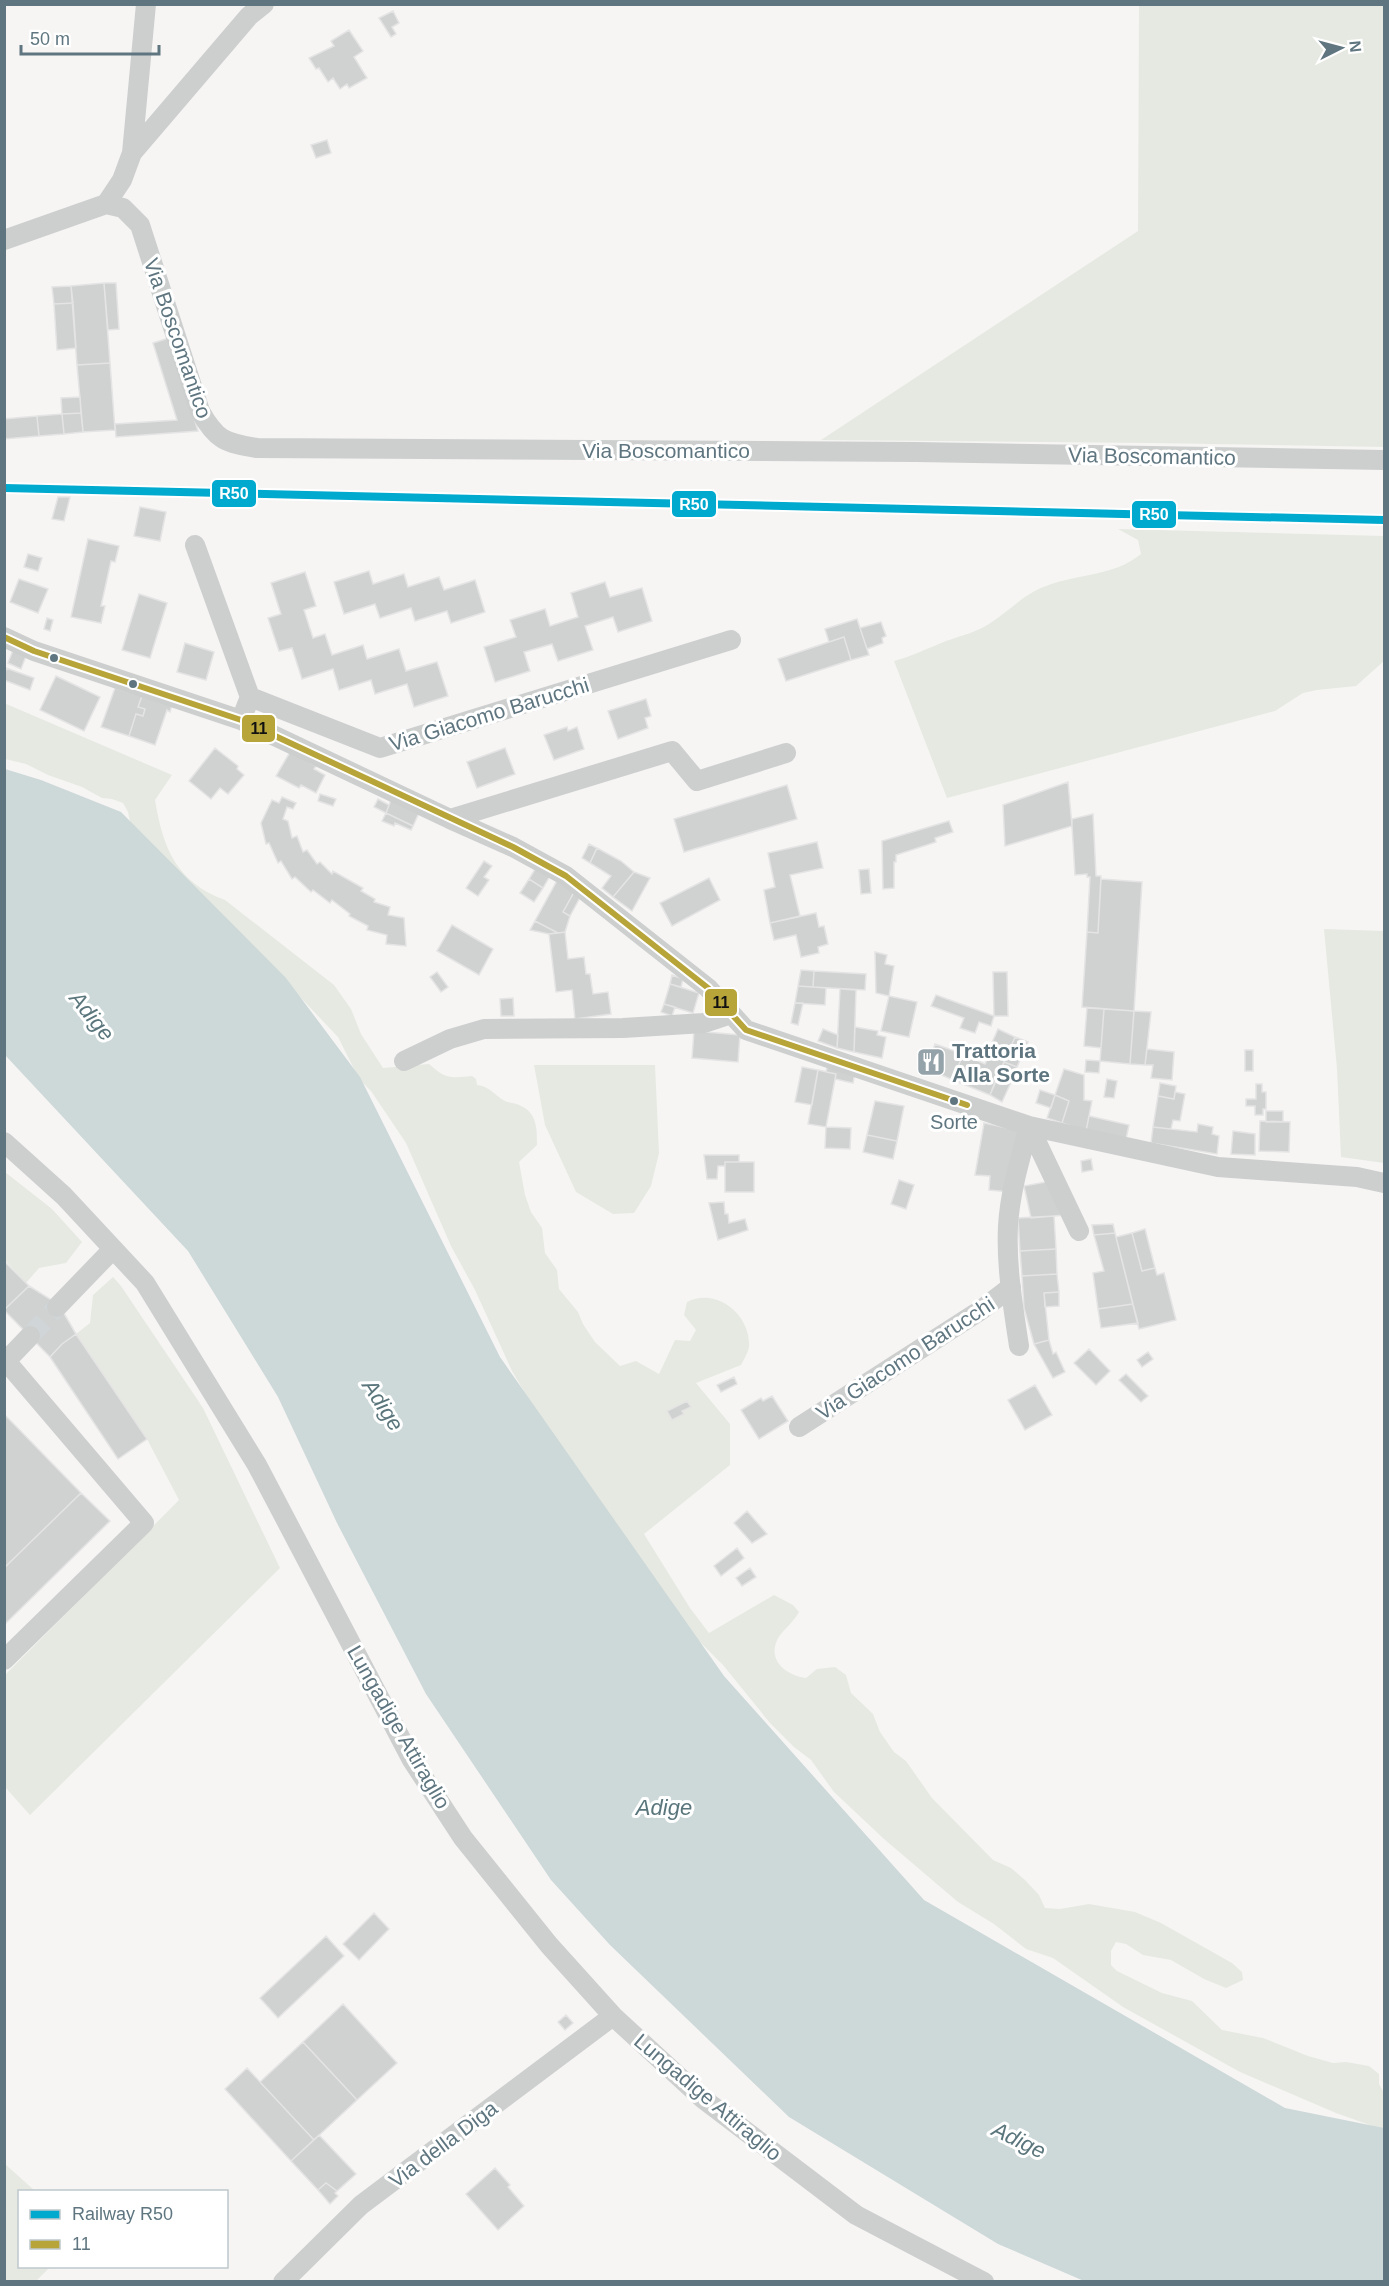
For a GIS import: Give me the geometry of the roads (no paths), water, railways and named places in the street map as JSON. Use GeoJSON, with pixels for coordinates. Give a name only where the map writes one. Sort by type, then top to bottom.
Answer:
{"type":"FeatureCollection","features":[{"type":"Feature","properties":{"kind":"street"},"geometry":{"type":"LineString","coordinates":[[4,240],[106,204],[122,180],[132,153],[146,4]]}},
{"type":"Feature","properties":{"kind":"street"},"geometry":{"type":"LineString","coordinates":[[132,153],[249,16],[264,4]]}},
{"type":"Feature","properties":{"kind":"street","name":"Via Boscomantico"},"geometry":{"type":"LineString","coordinates":[[106,204],[123,208],[140,225],[200,411],[210,429],[230,444],[257,448],[916,452],[1384,460]]}},
{"type":"Feature","properties":{"kind":"street"},"geometry":{"type":"LineString","coordinates":[[195,545],[250,697],[241,720]]}},
{"type":"Feature","properties":{"kind":"street"},"geometry":{"type":"LineString","coordinates":[[4,637],[34,651],[241,720],[513,847],[566,876],[708,988],[746,1030],[1029,1126],[1218,1167],[1357,1177],[1384,1183]]}},
{"type":"Feature","properties":{"kind":"street","name":"Via Giacomo Barucchi"},"geometry":{"type":"LineString","coordinates":[[250,697],[380,748],[731,640]]}},
{"type":"Feature","properties":{"kind":"street"},"geometry":{"type":"LineString","coordinates":[[450,819],[672,751],[697,781],[786,753]]}},
{"type":"Feature","properties":{"kind":"street"},"geometry":{"type":"LineString","coordinates":[[404,1060],[450,1039],[484,1029],[623,1028],[692,1024],[704,1023],[731,1014]]}},
{"type":"Feature","properties":{"kind":"street"},"geometry":{"type":"LineString","coordinates":[[1029,1126],[1079,1231]]}},
{"type":"Feature","properties":{"kind":"street","name":"Via Giacomo Barucchi"},"geometry":{"type":"LineString","coordinates":[[1019,1346],[1011,1287],[1008,1225],[1016,1176],[1029,1126]]}},
{"type":"Feature","properties":{"kind":"street","name":"Lungadige Attiraglio"},"geometry":{"type":"LineString","coordinates":[[4,1142],[64,1196],[145,1283],[257,1465],[412,1760],[464,1838],[549,1945],[613,2016],[702,2098],[856,2216],[984,2282]]}},
{"type":"Feature","properties":{"kind":"street"},"geometry":{"type":"LineString","coordinates":[[57,1307],[113,1248]]}},
{"type":"Feature","properties":{"kind":"street","name":"Via Giacomo Barucchi"},"geometry":{"type":"LineString","coordinates":[[799,1427],[981,1310],[1011,1287]]}},
{"type":"Feature","properties":{"kind":"street"},"geometry":{"type":"LineString","coordinates":[[4,1660],[144,1523],[5,1360],[30,1336]]}},
{"type":"Feature","properties":{"kind":"street","name":"Via della Diga"},"geometry":{"type":"LineString","coordinates":[[283,2282],[361,2205],[613,2016]]}},
{"type":"Feature","properties":{"kind":"water","name":"Adige"},"geometry":{"type":"Polygon","coordinates":[[[5,769],[41,780],[121,812],[286,978],[360,1077],[500,1357],[724,1676],[924,1900],[1285,2108],[1384,2128],[1384,2281],[1084,2281],[998,2244],[789,2117],[610,1945],[551,1880],[426,1694],[337,1523],[278,1397],[188,1251],[5,1055],[5,769]]]}},
{"type":"Feature","properties":{"kind":"tunnel"},"geometry":{"type":"LineString","coordinates":[[30,1336],[57,1307]]}},
{"type":"Feature","properties":{"kind":"rail line","name":"R50"},"geometry":{"type":"LineString","coordinates":[[4,488],[1384,520]]}},
{"type":"Feature","properties":{"kind":"place","name":"Trattoria Alla Sorte"},"geometry":{"type":"Point","coordinates":[931,1062]}},
{"type":"Feature","properties":{"kind":"place","name":"Sorte"},"geometry":{"type":"Point","coordinates":[954,1101]}}]}
